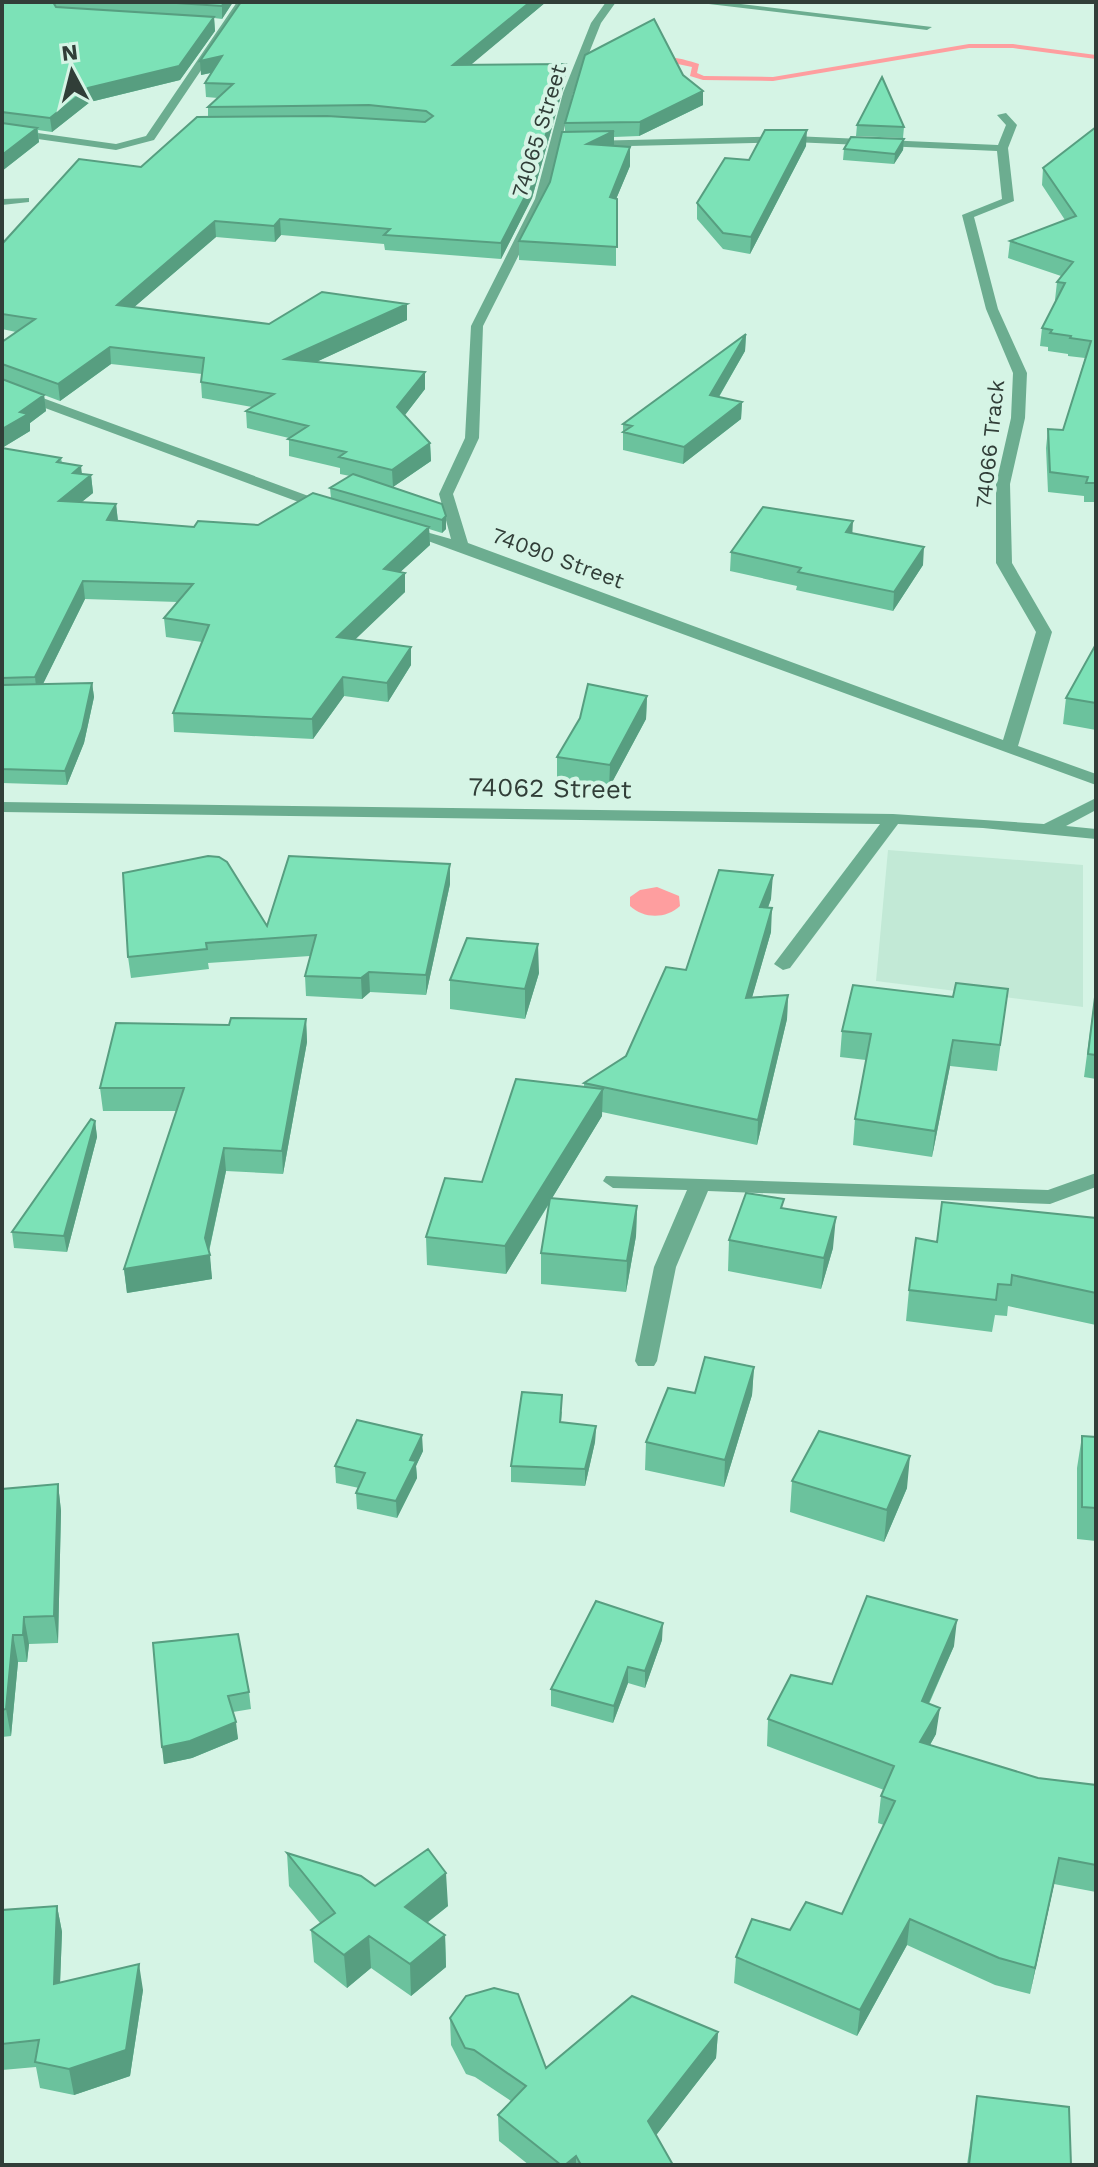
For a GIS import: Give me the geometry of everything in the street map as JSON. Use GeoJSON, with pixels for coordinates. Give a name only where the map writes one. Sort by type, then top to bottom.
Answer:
{"type":"FeatureCollection","features":[{"type":"Feature","properties":{"kind":"street"},"geometry":{"type":"LineString","coordinates":[[2,131],[116,147],[150,138],[242,2]]}},
{"type":"Feature","properties":{"kind":"street","name":"74065 Street"},"geometry":{"type":"LineString","coordinates":[[461,546],[446,494],[472,438],[477,326],[541,199],[583,50],[595,21],[611,2]]}},
{"type":"Feature","properties":{"kind":"street"},"geometry":{"type":"LineString","coordinates":[[697,2],[927,27]]}},
{"type":"Feature","properties":{"kind":"street"},"geometry":{"type":"LineString","coordinates":[[211,24],[226,25]]}},
{"type":"Feature","properties":{"kind":"street"},"geometry":{"type":"LineString","coordinates":[[556,144],[793,139],[1002,148],[1012,125],[1002,115]]}},
{"type":"Feature","properties":{"kind":"street"},"geometry":{"type":"LineString","coordinates":[[161,123],[177,124]]}},
{"type":"Feature","properties":{"kind":"street","name":"74066 Track"},"geometry":{"type":"LineString","coordinates":[[1002,148],[1008,201],[968,215],[992,309],[1020,373],[1018,418],[1003,484],[1004,563],[1044,632],[1009,748]]}},
{"type":"Feature","properties":{"kind":"street"},"geometry":{"type":"LineString","coordinates":[[2,202],[25,200]]}},
{"type":"Feature","properties":{"kind":"street"},"geometry":{"type":"LineString","coordinates":[[2,387],[339,512]]}},
{"type":"Feature","properties":{"kind":"street","name":"74090 Street"},"geometry":{"type":"LineString","coordinates":[[384,524],[461,546],[1096,780]]}},
{"type":"Feature","properties":{"kind":"street"},"geometry":{"type":"LineString","coordinates":[[1049,828],[1096,803]]}},
{"type":"Feature","properties":{"kind":"street","name":"74062 Street"},"geometry":{"type":"LineString","coordinates":[[2,807],[893,819],[1049,828],[1096,834]]}},
{"type":"Feature","properties":{"kind":"street"},"geometry":{"type":"LineString","coordinates":[[783,964],[893,819]]}},
{"type":"Feature","properties":{"kind":"street"},"geometry":{"type":"LineString","coordinates":[[613,1181],[1050,1197],[1096,1180]]}},
{"type":"Feature","properties":{"kind":"street"},"geometry":{"type":"LineString","coordinates":[[646,1361],[665,1267],[700,1185]]}},
{"type":"Feature","properties":{"kind":"shaded area"},"geometry":{"type":"Polygon","coordinates":[[[888,850],[1083,865],[1083,1007],[876,981],[888,850]]]}},
{"type":"Feature","properties":{"kind":"shaded area"},"geometry":{"type":"Polygon","coordinates":[[[657,887],[679,896],[680,906],[655,916],[630,906],[630,897],[640,890],[657,887]]]}},
{"type":"Feature","properties":{"kind":"building"},"geometry":{"type":"Polygon","coordinates":[[[2,2],[53,2],[56,7],[214,17],[179,66],[88,88],[50,118],[2,112],[2,2]]]}},
{"type":"Feature","properties":{"kind":"building"},"geometry":{"type":"Polygon","coordinates":[[[161,2],[224,2],[222,6],[161,2]]]}},
{"type":"Feature","properties":{"kind":"building"},"geometry":{"type":"Polygon","coordinates":[[[241,2],[530,2],[453,65],[566,64],[532,183],[501,243],[384,235],[390,229],[280,219],[274,226],[215,221],[117,305],[269,324],[322,292],[407,304],[285,359],[425,372],[397,407],[430,443],[392,470],[339,457],[346,452],[288,439],[308,426],[246,411],[274,394],[201,382],[204,358],[110,347],[58,384],[2,364],[2,342],[35,319],[2,314],[2,244],[79,159],[141,167],[197,117],[327,116],[425,122],[433,116],[426,111],[369,105],[208,107],[233,84],[205,83],[222,56],[200,61],[241,2]]]}},
{"type":"Feature","properties":{"kind":"building"},"geometry":{"type":"Polygon","coordinates":[[[654,19],[683,75],[703,91],[640,122],[565,123],[585,55],[654,19]]]}},
{"type":"Feature","properties":{"kind":"building"},"geometry":{"type":"Polygon","coordinates":[[[882,77],[904,127],[857,125],[882,77]]]}},
{"type":"Feature","properties":{"kind":"building"},"geometry":{"type":"Polygon","coordinates":[[[2,123],[37,128],[2,155],[2,123]]]}},
{"type":"Feature","properties":{"kind":"building"},"geometry":{"type":"Polygon","coordinates":[[[1096,127],[1096,483],[1086,483],[1088,477],[1050,472],[1048,429],[1063,430],[1091,341],[1050,333],[1052,330],[1042,328],[1065,283],[1057,282],[1073,262],[1010,241],[1076,216],[1043,168],[1096,127]]]}},
{"type":"Feature","properties":{"kind":"building"},"geometry":{"type":"Polygon","coordinates":[[[765,130],[807,130],[751,237],[723,233],[697,203],[725,158],[749,160],[765,130]]]}},
{"type":"Feature","properties":{"kind":"building"},"geometry":{"type":"Polygon","coordinates":[[[614,131],[587,144],[630,147],[610,197],[617,199],[617,247],[519,241],[550,182],[562,132],[614,131]]]}},
{"type":"Feature","properties":{"kind":"building"},"geometry":{"type":"Polygon","coordinates":[[[851,137],[904,139],[895,154],[844,149],[851,137]]]}},
{"type":"Feature","properties":{"kind":"building"},"geometry":{"type":"Polygon","coordinates":[[[746,334],[710,395],[742,402],[684,447],[623,432],[632,426],[623,424],[746,334]]]}},
{"type":"Feature","properties":{"kind":"building"},"geometry":{"type":"Polygon","coordinates":[[[2,379],[44,395],[20,412],[28,414],[2,429],[2,379]]]}},
{"type":"Feature","properties":{"kind":"building"},"geometry":{"type":"Polygon","coordinates":[[[2,448],[61,458],[57,462],[81,466],[73,473],[91,475],[59,501],[116,504],[107,520],[194,527],[198,521],[258,525],[313,493],[429,527],[384,569],[405,573],[337,637],[411,647],[387,683],[343,677],[312,719],[173,713],[209,625],[164,618],[193,584],[83,581],[35,677],[2,678],[2,448]]]}},
{"type":"Feature","properties":{"kind":"building"},"geometry":{"type":"Polygon","coordinates":[[[353,474],[442,504],[446,516],[442,520],[330,488],[353,474]]]}},
{"type":"Feature","properties":{"kind":"building"},"geometry":{"type":"Polygon","coordinates":[[[763,507],[853,521],[846,532],[924,547],[894,592],[798,572],[801,568],[731,552],[763,507]]]}},
{"type":"Feature","properties":{"kind":"building"},"geometry":{"type":"Polygon","coordinates":[[[1096,644],[1096,703],[1066,698],[1096,644]]]}},
{"type":"Feature","properties":{"kind":"building"},"geometry":{"type":"Polygon","coordinates":[[[92,683],[82,729],[65,771],[2,769],[2,685],[92,683]]]}},
{"type":"Feature","properties":{"kind":"building"},"geometry":{"type":"Polygon","coordinates":[[[588,684],[647,696],[610,765],[557,757],[580,718],[588,684]]]}},
{"type":"Feature","properties":{"kind":"building"},"geometry":{"type":"Polygon","coordinates":[[[208,856],[227,862],[267,926],[289,856],[450,864],[426,975],[369,972],[361,978],[305,976],[316,935],[206,943],[207,949],[128,957],[123,873],[208,856]]]}},
{"type":"Feature","properties":{"kind":"building"},"geometry":{"type":"Polygon","coordinates":[[[719,870],[773,875],[760,907],[772,908],[746,998],[788,995],[758,1120],[584,1083],[626,1056],[666,967],[686,970],[719,870]]]}},
{"type":"Feature","properties":{"kind":"building"},"geometry":{"type":"Polygon","coordinates":[[[467,938],[538,944],[525,989],[450,980],[467,938]]]}},
{"type":"Feature","properties":{"kind":"building"},"geometry":{"type":"Polygon","coordinates":[[[956,983],[1008,989],[1000,1045],[953,1040],[935,1131],[855,1119],[871,1034],[842,1031],[853,985],[953,997],[956,983]]]}},
{"type":"Feature","properties":{"kind":"building"},"geometry":{"type":"Polygon","coordinates":[[[1096,989],[1096,1055],[1088,1054],[1096,989]]]}},
{"type":"Feature","properties":{"kind":"building"},"geometry":{"type":"Polygon","coordinates":[[[231,1018],[306,1019],[282,1151],[224,1148],[205,1238],[210,1255],[124,1269],[184,1088],[100,1088],[116,1023],[229,1025],[231,1018]]]}},
{"type":"Feature","properties":{"kind":"building"},"geometry":{"type":"Polygon","coordinates":[[[516,1079],[603,1089],[505,1246],[426,1237],[445,1178],[482,1182],[516,1079]]]}},
{"type":"Feature","properties":{"kind":"building"},"geometry":{"type":"Polygon","coordinates":[[[91,1119],[95,1121],[64,1236],[12,1232],[91,1119]]]}},
{"type":"Feature","properties":{"kind":"building"},"geometry":{"type":"Polygon","coordinates":[[[746,1193],[784,1199],[781,1208],[836,1217],[824,1258],[729,1240],[746,1193]]]}},
{"type":"Feature","properties":{"kind":"building"},"geometry":{"type":"Polygon","coordinates":[[[550,1198],[637,1206],[627,1261],[541,1253],[550,1198]]]}},
{"type":"Feature","properties":{"kind":"building"},"geometry":{"type":"Polygon","coordinates":[[[942,1202],[1096,1218],[1096,1293],[1012,1275],[1011,1285],[998,1284],[996,1300],[909,1290],[916,1238],[937,1242],[942,1202]]]}},
{"type":"Feature","properties":{"kind":"building"},"geometry":{"type":"Polygon","coordinates":[[[705,1357],[754,1367],[725,1460],[646,1442],[668,1388],[695,1393],[705,1357]]]}},
{"type":"Feature","properties":{"kind":"building"},"geometry":{"type":"Polygon","coordinates":[[[522,1392],[562,1395],[560,1422],[596,1426],[585,1469],[511,1466],[522,1392]]]}},
{"type":"Feature","properties":{"kind":"building"},"geometry":{"type":"Polygon","coordinates":[[[357,1420],[422,1435],[410,1460],[416,1461],[396,1501],[356,1493],[365,1473],[335,1466],[357,1420]]]}},
{"type":"Feature","properties":{"kind":"building"},"geometry":{"type":"Polygon","coordinates":[[[819,1431],[910,1456],[887,1510],[792,1481],[819,1431]]]}},
{"type":"Feature","properties":{"kind":"building"},"geometry":{"type":"Polygon","coordinates":[[[1082,1436],[1096,1437],[1096,1508],[1082,1507],[1082,1436]]]}},
{"type":"Feature","properties":{"kind":"building"},"geometry":{"type":"Polygon","coordinates":[[[58,1484],[54,1616],[24,1617],[23,1635],[13,1635],[6,1709],[2,1710],[2,1489],[58,1484]]]}},
{"type":"Feature","properties":{"kind":"building"},"geometry":{"type":"Polygon","coordinates":[[[867,1596],[957,1620],[922,1701],[940,1708],[920,1742],[1038,1778],[1096,1785],[1096,1865],[1059,1858],[1035,1968],[999,1958],[910,1919],[860,2010],[736,1957],[752,1919],[790,1930],[806,1902],[842,1914],[895,1801],[881,1796],[894,1766],[768,1719],[791,1675],[832,1684],[867,1596]]]}},
{"type":"Feature","properties":{"kind":"building"},"geometry":{"type":"Polygon","coordinates":[[[596,1601],[663,1623],[645,1671],[628,1667],[614,1706],[551,1689],[596,1601]]]}},
{"type":"Feature","properties":{"kind":"building"},"geometry":{"type":"Polygon","coordinates":[[[238,1634],[249,1692],[228,1696],[236,1722],[190,1741],[162,1747],[153,1643],[238,1634]]]}},
{"type":"Feature","properties":{"kind":"building"},"geometry":{"type":"Polygon","coordinates":[[[428,1849],[446,1873],[405,1907],[445,1935],[410,1964],[369,1936],[344,1955],[311,1930],[335,1913],[287,1853],[361,1876],[375,1886],[428,1849]]]}},
{"type":"Feature","properties":{"kind":"building"},"geometry":{"type":"Polygon","coordinates":[[[57,1906],[54,1984],[139,1964],[126,2050],[69,2069],[35,2062],[39,2040],[2,2044],[2,1910],[57,1906]]]}},
{"type":"Feature","properties":{"kind":"building"},"geometry":{"type":"Polygon","coordinates":[[[494,1988],[518,1994],[546,2068],[632,1996],[718,2032],[648,2121],[673,2165],[581,2165],[576,2156],[561,2165],[498,2115],[526,2086],[474,2050],[465,2048],[450,2018],[466,1996],[494,1988]]]}},
{"type":"Feature","properties":{"kind":"building"},"geometry":{"type":"Polygon","coordinates":[[[977,2096],[1069,2107],[1071,2165],[969,2165],[977,2096]]]}},
{"type":"Feature","properties":{"kind":"waterway"},"geometry":{"type":"LineString","coordinates":[[658,59],[696,66],[693,74],[703,78],[773,79],[969,46],[1013,46],[1096,57]]}}]}
